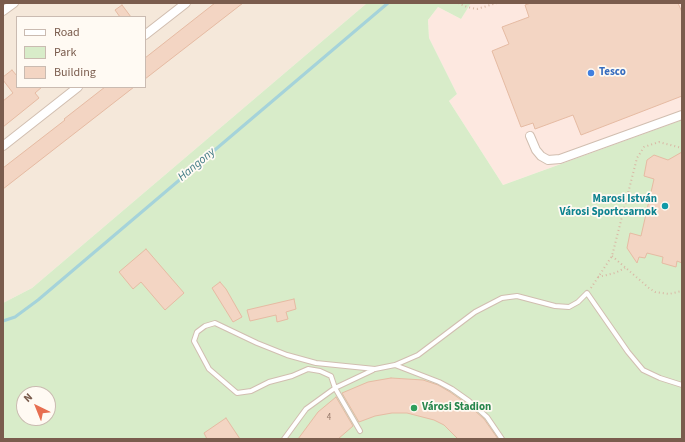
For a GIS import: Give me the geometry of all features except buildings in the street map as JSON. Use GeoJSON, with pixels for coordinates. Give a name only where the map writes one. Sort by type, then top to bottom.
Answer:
{"type":"FeatureCollection","features":[{"type":"Feature","properties":{"kind":"street"},"geometry":{"type":"LineString","coordinates":[[3,11],[14,3]]}},
{"type":"Feature","properties":{"kind":"street"},"geometry":{"type":"LineString","coordinates":[[146,34],[186,3]]}},
{"type":"Feature","properties":{"kind":"street"},"geometry":{"type":"LineString","coordinates":[[3,146],[77,88]]}},
{"type":"Feature","properties":{"kind":"street"},"geometry":{"type":"LineString","coordinates":[[530,136],[536,150],[541,156],[548,160],[560,159],[682,115]]}},
{"type":"Feature","properties":{"kind":"lane"},"geometry":{"type":"LineString","coordinates":[[284,439],[306,409],[335,388],[375,369],[395,365],[418,355],[475,312],[502,298],[517,296],[555,306],[569,307],[578,302],[587,293],[628,352],[643,370],[660,378],[682,385]]}},
{"type":"Feature","properties":{"kind":"lane"},"geometry":{"type":"LineString","coordinates":[[360,431],[335,388],[331,376],[320,370],[308,369],[292,376],[269,382],[251,391],[237,393],[209,369],[194,341],[197,332],[205,326],[215,324],[287,355],[316,363],[375,369]]}},
{"type":"Feature","properties":{"kind":"lane"},"geometry":{"type":"LineString","coordinates":[[395,365],[439,382],[470,401],[487,417],[502,439]]}},
{"type":"Feature","properties":{"kind":"path"},"geometry":{"type":"LineString","coordinates":[[458,3],[473,9],[483,8],[497,3]]}},
{"type":"Feature","properties":{"kind":"path"},"geometry":{"type":"LineString","coordinates":[[587,293],[612,256],[637,158],[644,147],[659,142],[682,148]]}},
{"type":"Feature","properties":{"kind":"path"},"geometry":{"type":"LineString","coordinates":[[612,256],[655,292],[669,294],[682,290]]}},
{"type":"Feature","properties":{"kind":"path"},"geometry":{"type":"LineString","coordinates":[[598,277],[615,273],[625,268]]}},
{"type":"Feature","properties":{"kind":"shaded area"},"geometry":{"type":"Polygon","coordinates":[[[3,3],[367,3],[32,288],[3,303],[3,3]]]}},
{"type":"Feature","properties":{"kind":"shaded area"},"geometry":{"type":"Polygon","coordinates":[[[471,3],[682,3],[682,120],[503,185],[449,101],[457,94],[429,38],[428,20],[438,7],[461,19],[471,3]]]}},
{"type":"Feature","properties":{"kind":"green space"},"geometry":{"type":"Polygon","coordinates":[[[367,3],[471,3],[461,19],[438,7],[428,20],[429,38],[457,94],[449,101],[503,185],[682,120],[682,439],[3,439],[3,303],[32,288],[367,3]]]}},
{"type":"Feature","properties":{"kind":"waterway","name":"Hangony"},"geometry":{"type":"LineString","coordinates":[[3,321],[15,317],[38,300],[388,3]]}},
{"type":"Feature","properties":{"kind":"place","name":"Tesco"},"geometry":{"type":"Point","coordinates":[591,73]}},
{"type":"Feature","properties":{"kind":"place","name":"Marosi István Városi Sportcsarnok"},"geometry":{"type":"Point","coordinates":[665,206]}},
{"type":"Feature","properties":{"kind":"place","name":"Városi Stadion"},"geometry":{"type":"Point","coordinates":[414,408]}}]}
